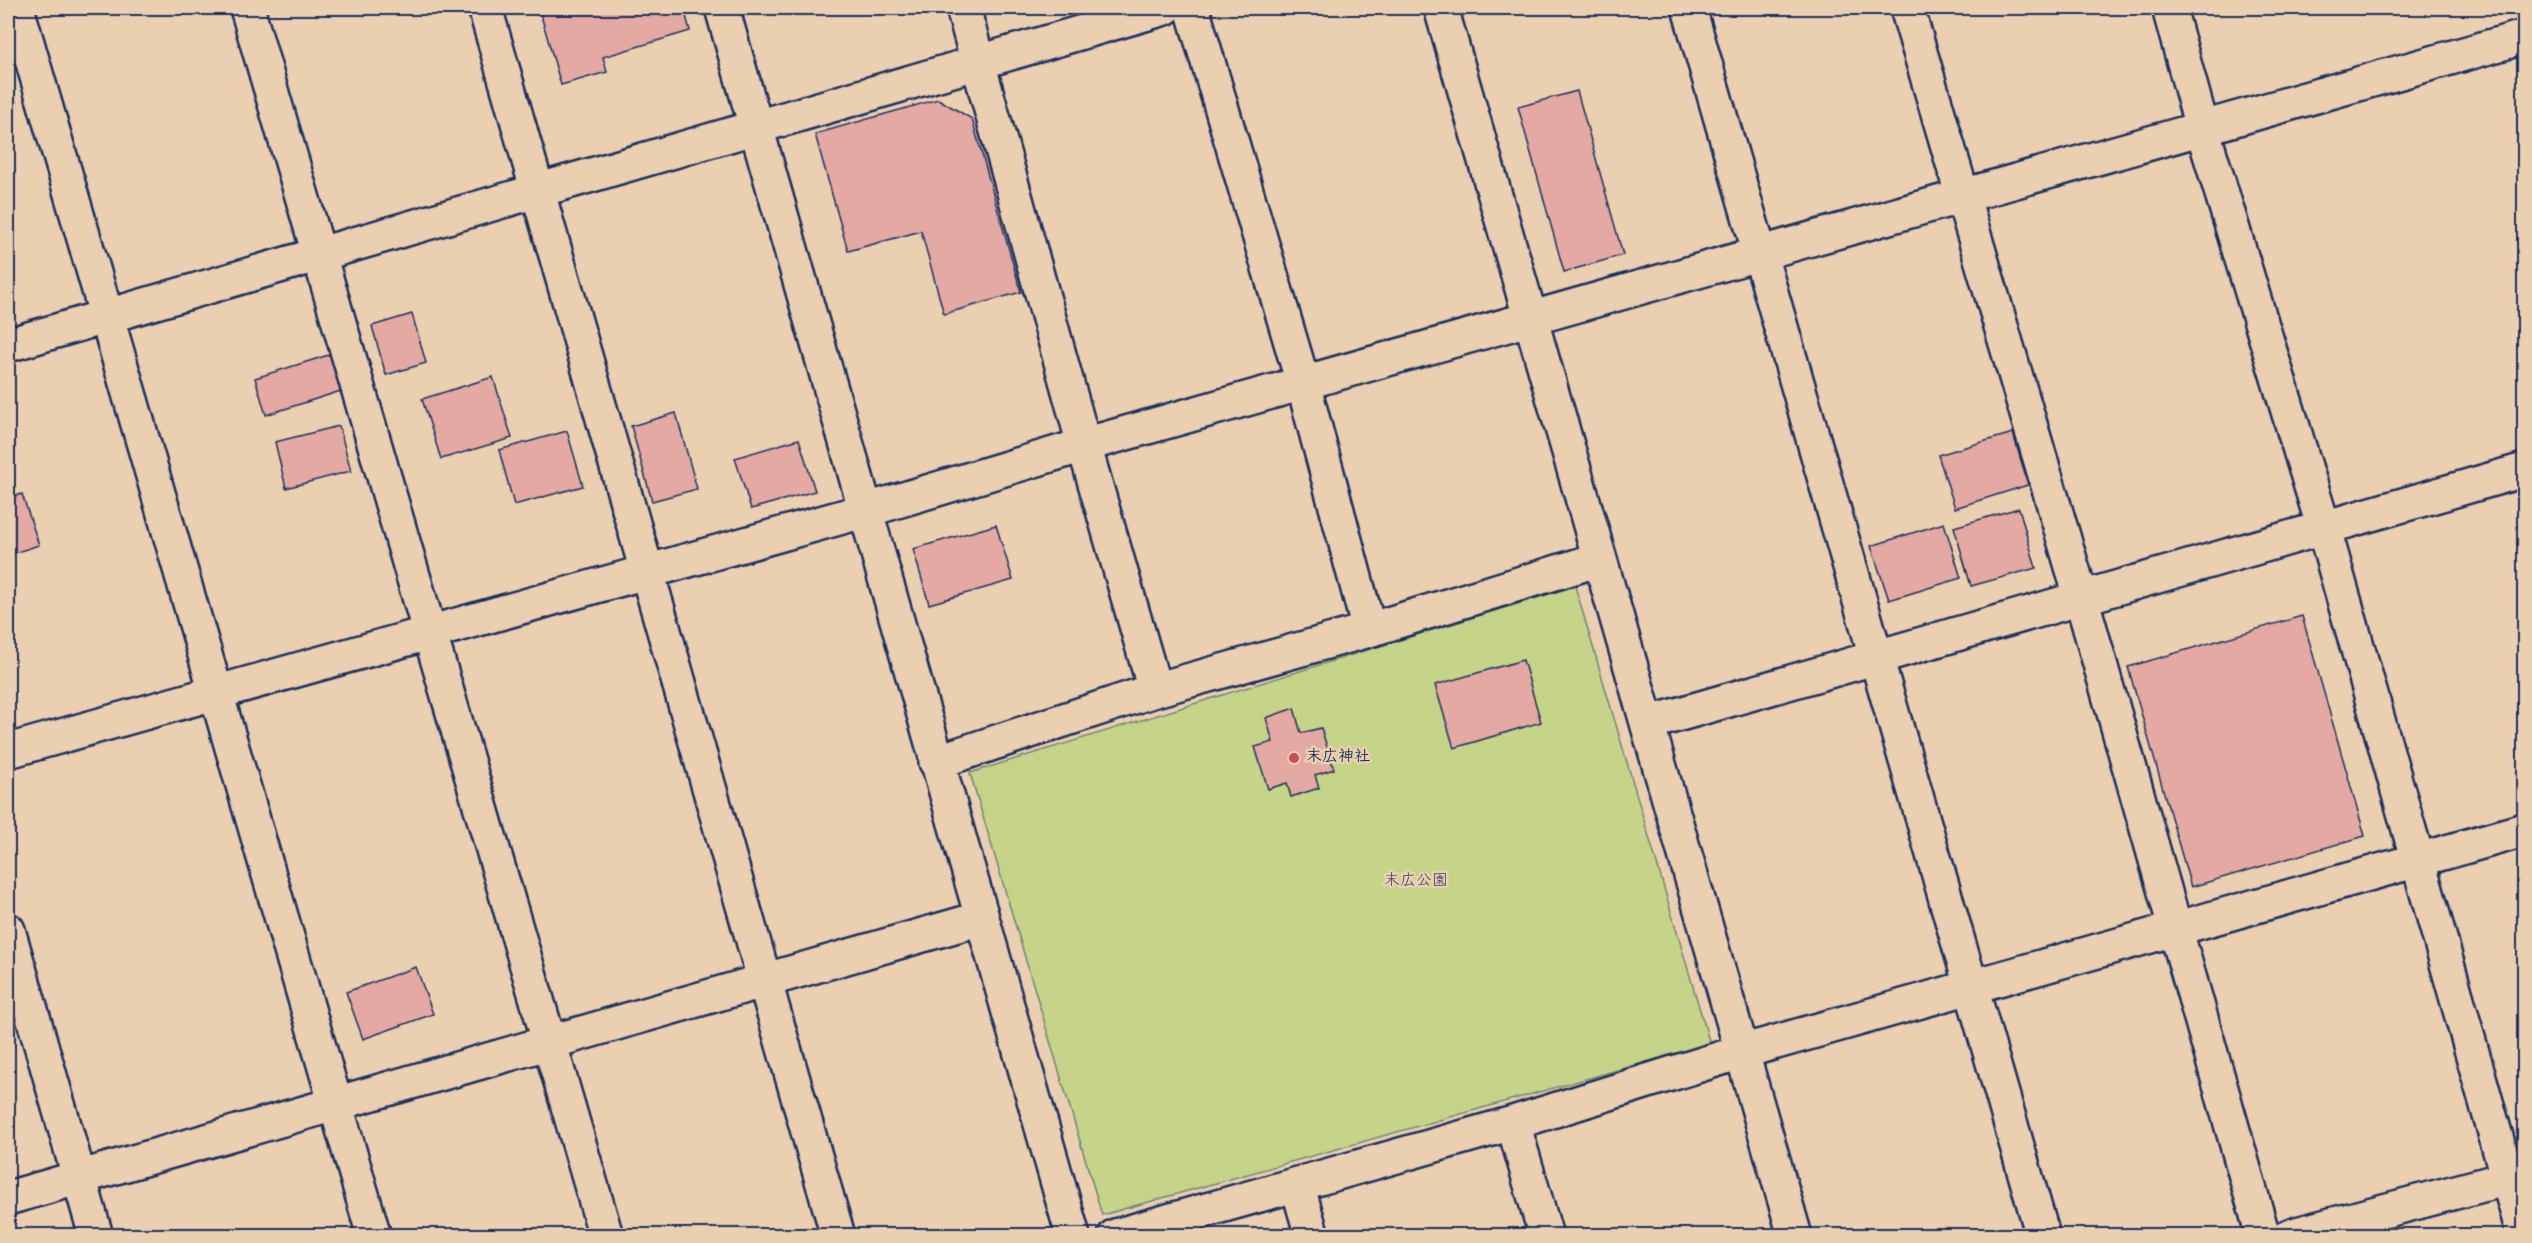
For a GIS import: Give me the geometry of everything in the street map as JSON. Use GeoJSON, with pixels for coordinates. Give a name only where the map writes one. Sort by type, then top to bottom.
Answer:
{"type":"FeatureCollection","features":[{"type":"Feature","properties":{"kind":"street"},"geometry":{"type":"LineString","coordinates":[[17,8],[374,1236]]}},
{"type":"Feature","properties":{"kind":"street"},"geometry":{"type":"LineString","coordinates":[[247,8],[606,1236]]}},
{"type":"Feature","properties":{"kind":"street"},"geometry":{"type":"LineString","coordinates":[[485,8],[838,1236]]}},
{"type":"Feature","properties":{"kind":"street"},"geometry":{"type":"LineString","coordinates":[[722,8],[1073,1236]]}},
{"type":"Feature","properties":{"kind":"street"},"geometry":{"type":"LineString","coordinates":[[963,8],[1084,445],[1155,690]]}},
{"type":"Feature","properties":{"kind":"street"},"geometry":{"type":"LineString","coordinates":[[8,345],[1165,8]]}},
{"type":"Feature","properties":{"kind":"street"},"geometry":{"type":"LineString","coordinates":[[1192,8],[1303,383],[1369,630]]}},
{"type":"Feature","properties":{"kind":"street"},"geometry":{"type":"LineString","coordinates":[[1441,8],[1795,1236]]}},
{"type":"Feature","properties":{"kind":"street"},"geometry":{"type":"LineString","coordinates":[[1689,8],[2043,1236]]}},
{"type":"Feature","properties":{"kind":"street"},"geometry":{"type":"LineString","coordinates":[[1907,8],[2081,597],[2263,1236]]}},
{"type":"Feature","properties":{"kind":"street"},"geometry":{"type":"LineString","coordinates":[[2169,8],[2202,128],[2324,529],[2418,860],[2517,1176],[2524,1236]]}},
{"type":"Feature","properties":{"kind":"street"},"geometry":{"type":"LineString","coordinates":[[8,751],[428,631],[867,510],[1084,445],[2524,37]]}},
{"type":"Feature","properties":{"kind":"street"},"geometry":{"type":"LineString","coordinates":[[1648,723],[2524,470]]}},
{"type":"Feature","properties":{"kind":"street"},"geometry":{"type":"LineString","coordinates":[[936,762],[1155,690],[1369,630],[1600,559]]}},
{"type":"Feature","properties":{"kind":"street"},"geometry":{"type":"LineString","coordinates":[[1115,1236],[1513,1123],[1742,1052],[2524,830]]}},
{"type":"Feature","properties":{"kind":"street"},"geometry":{"type":"LineString","coordinates":[[8,1198],[982,918]]}},
{"type":"Feature","properties":{"kind":"street"},"geometry":{"type":"LineString","coordinates":[[8,930],[96,1236]]}},
{"type":"Feature","properties":{"kind":"street"},"geometry":{"type":"LineString","coordinates":[[1513,1123],[1546,1236]]}},
{"type":"Feature","properties":{"kind":"street"},"geometry":{"type":"LineString","coordinates":[[2289,1236],[2517,1176]]}},
{"type":"Feature","properties":{"kind":"street"},"geometry":{"type":"LineString","coordinates":[[1298,1184],[1312,1236]]}},
{"type":"Feature","properties":{"kind":"green space","name":"末広公園"},"geometry":{"type":"Polygon","coordinates":[[[1575,586],[1710,1044],[1102,1215],[970,773],[1575,586]]]}},
{"type":"Feature","properties":{"kind":"building"},"geometry":{"type":"Polygon","coordinates":[[[555,8],[684,8],[690,31],[603,57],[607,72],[561,85],[540,12],[555,8]]]}},
{"type":"Feature","properties":{"kind":"building"},"geometry":{"type":"Polygon","coordinates":[[[8,67],[17,105],[8,108],[8,67]]]}},
{"type":"Feature","properties":{"kind":"building"},"geometry":{"type":"Polygon","coordinates":[[[1577,91],[1623,255],[1564,272],[1518,107],[1577,91]]]}},
{"type":"Feature","properties":{"kind":"building"},"geometry":{"type":"Polygon","coordinates":[[[938,99],[972,119],[1021,292],[944,314],[921,231],[848,251],[815,134],[938,99]]]}},
{"type":"Feature","properties":{"kind":"building"},"geometry":{"type":"Polygon","coordinates":[[[412,314],[426,363],[386,375],[372,326],[412,314]]]}},
{"type":"Feature","properties":{"kind":"building"},"geometry":{"type":"Polygon","coordinates":[[[335,353],[347,389],[266,415],[255,378],[335,353]]]}},
{"type":"Feature","properties":{"kind":"building"},"geometry":{"type":"Polygon","coordinates":[[[493,377],[512,438],[441,459],[422,399],[493,377]]]}},
{"type":"Feature","properties":{"kind":"building"},"geometry":{"type":"Polygon","coordinates":[[[676,413],[697,489],[652,501],[631,426],[676,413]]]}},
{"type":"Feature","properties":{"kind":"building"},"geometry":{"type":"Polygon","coordinates":[[[339,426],[351,471],[286,488],[275,442],[339,426]]]}},
{"type":"Feature","properties":{"kind":"building"},"geometry":{"type":"Polygon","coordinates":[[[567,431],[583,486],[514,505],[499,450],[567,431]]]}},
{"type":"Feature","properties":{"kind":"building"},"geometry":{"type":"Polygon","coordinates":[[[2013,433],[2028,485],[1955,508],[1938,455],[2013,433]]]}},
{"type":"Feature","properties":{"kind":"building"},"geometry":{"type":"Polygon","coordinates":[[[799,439],[815,491],[751,509],[735,458],[799,439]]]}},
{"type":"Feature","properties":{"kind":"building"},"geometry":{"type":"Polygon","coordinates":[[[22,494],[39,545],[8,555],[8,498],[22,494]]]}},
{"type":"Feature","properties":{"kind":"building"},"geometry":{"type":"Polygon","coordinates":[[[2019,508],[2036,568],[1971,586],[1954,527],[2019,508]]]}},
{"type":"Feature","properties":{"kind":"building"},"geometry":{"type":"Polygon","coordinates":[[[1944,523],[1961,578],[1889,600],[1871,546],[1944,523]]]}},
{"type":"Feature","properties":{"kind":"building"},"geometry":{"type":"Polygon","coordinates":[[[996,525],[1013,580],[929,604],[913,549],[996,525]]]}},
{"type":"Feature","properties":{"kind":"building"},"geometry":{"type":"Polygon","coordinates":[[[2302,616],[2365,836],[2191,887],[2128,667],[2302,616]]]}},
{"type":"Feature","properties":{"kind":"building"},"geometry":{"type":"Polygon","coordinates":[[[1523,660],[1541,722],[1454,748],[1435,685],[1523,660]]]}},
{"type":"Feature","properties":{"kind":"building","name":"末広神社"},"geometry":{"type":"Polygon","coordinates":[[[1294,708],[1301,733],[1321,728],[1334,769],[1315,775],[1319,788],[1291,797],[1287,783],[1268,789],[1255,747],[1273,742],[1266,718],[1294,708]]]}},
{"type":"Feature","properties":{"kind":"building"},"geometry":{"type":"Polygon","coordinates":[[[416,967],[433,1014],[363,1039],[346,992],[416,967]]]}},
{"type":"Feature","properties":{"kind":"place","name":"末広神社"},"geometry":{"type":"Point","coordinates":[1294,758]}}]}
